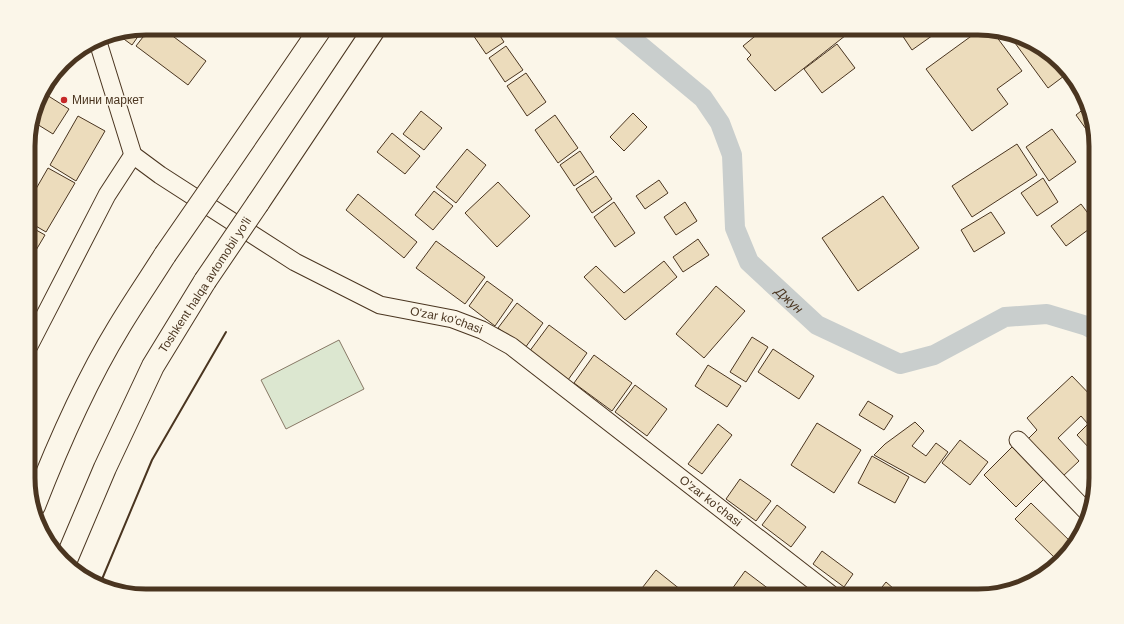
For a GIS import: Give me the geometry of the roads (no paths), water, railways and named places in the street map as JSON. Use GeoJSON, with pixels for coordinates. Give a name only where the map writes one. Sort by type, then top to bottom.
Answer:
{"type":"FeatureCollection","features":[{"type":"Feature","properties":{"kind":"highway"},"geometry":{"type":"LineString","coordinates":[[37,498],[61,441],[119,328],[165,255],[316,35]]}},
{"type":"Feature","properties":{"kind":"highway","name":"Toshkent halqa avtomobil yo'li"},"geometry":{"type":"LineString","coordinates":[[67,557],[105,468],[154,366],[205,281],[370,35]]}},
{"type":"Feature","properties":{"kind":"street"},"geometry":{"type":"LineString","coordinates":[[35,333],[107,195],[133,155],[99,45]]}},
{"type":"Feature","properties":{"kind":"street","name":"O'zar ko'chasi"},"geometry":{"type":"LineString","coordinates":[[133,155],[160,175],[295,262],[380,305],[453,319],[482,330],[511,346],[823,589]]}},
{"type":"Feature","properties":{"kind":"street"},"geometry":{"type":"LineString","coordinates":[[1018,440],[1084,509]]}},
{"type":"Feature","properties":{"kind":"waterway","name":"Джун"},"geometry":{"type":"LineString","coordinates":[[627,35],[703,98],[720,123],[732,155],[735,228],[749,262],[817,325],[900,364],[934,355],[1005,317],[1047,314],[1089,327]]}},
{"type":"Feature","properties":{"kind":"place","name":"Мини маркет"},"geometry":{"type":"Point","coordinates":[64,100]}}]}
